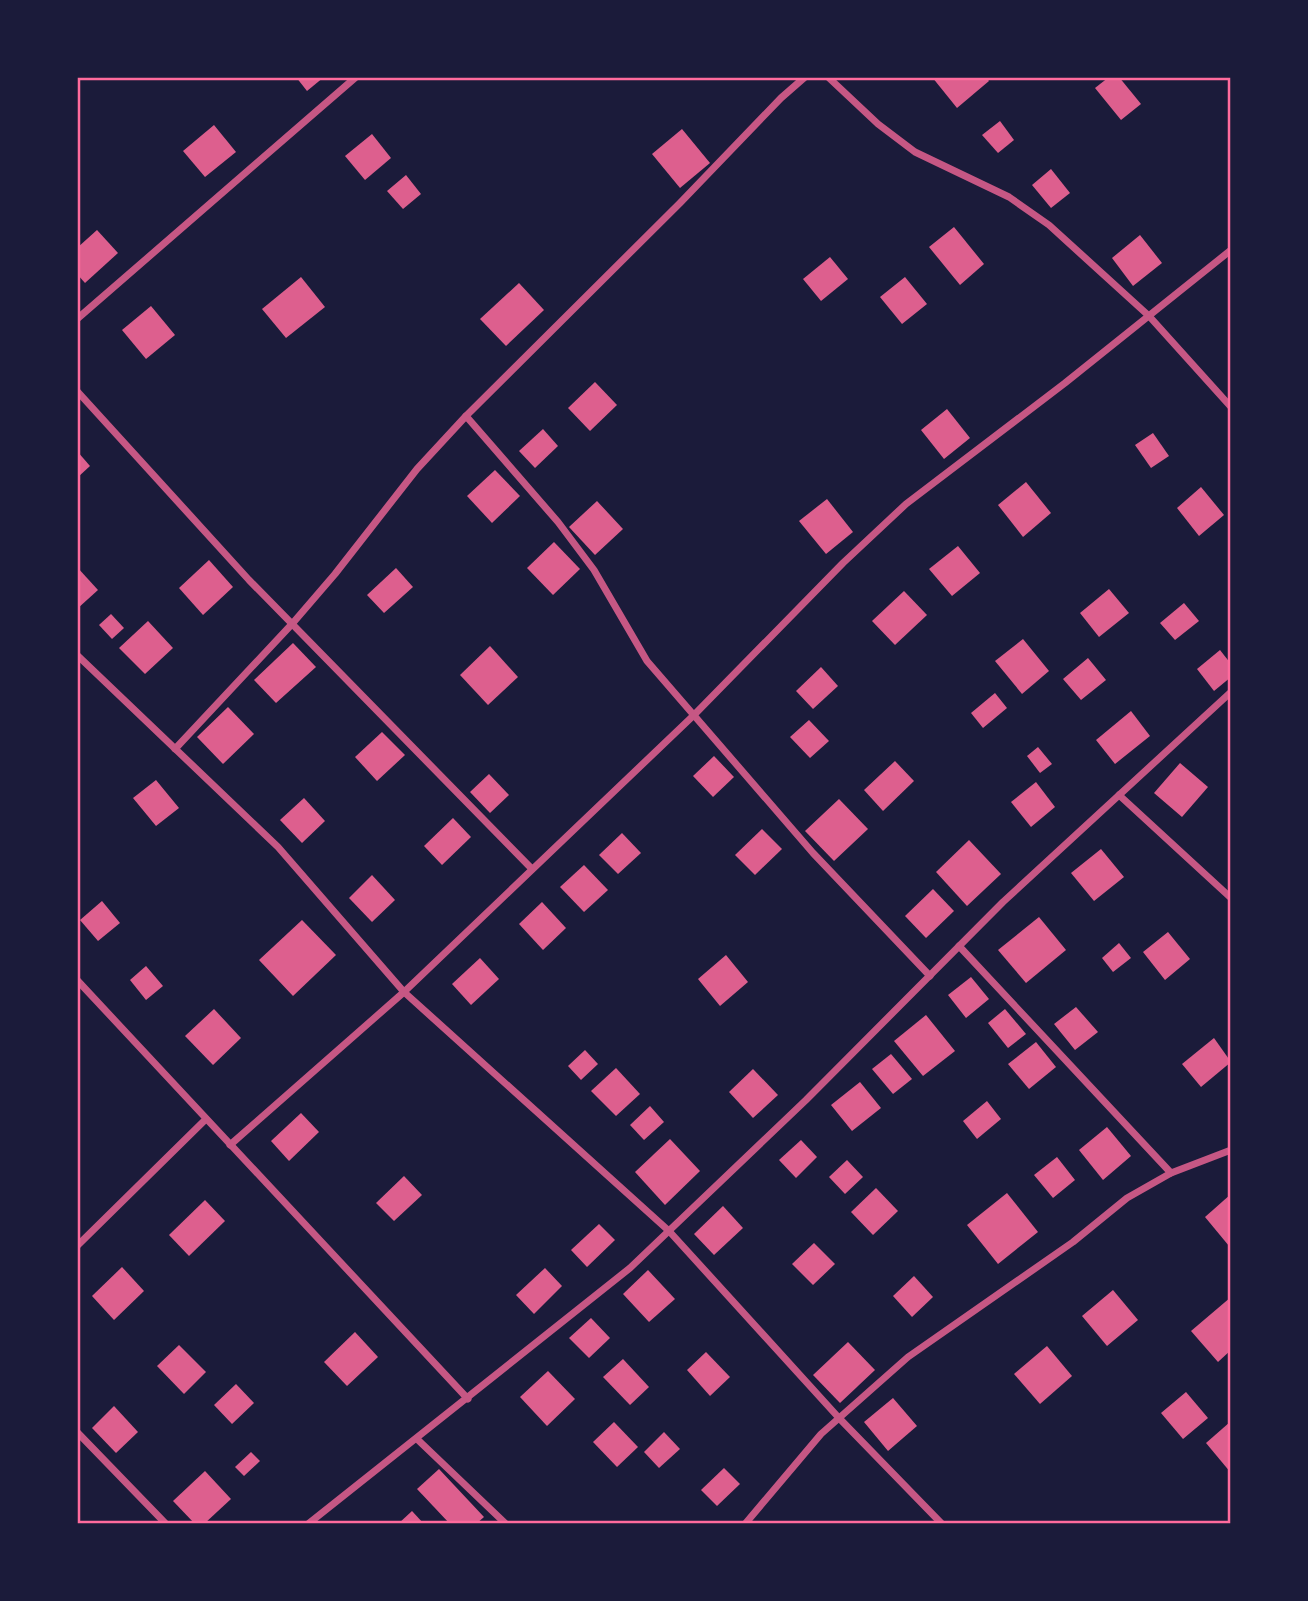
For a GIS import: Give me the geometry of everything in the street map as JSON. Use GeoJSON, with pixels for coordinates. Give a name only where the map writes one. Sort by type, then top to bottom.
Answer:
{"type":"FeatureCollection","features":[{"type":"Feature","properties":{"kind":"street"},"geometry":{"type":"LineString","coordinates":[[77,319],[356,77]]}},
{"type":"Feature","properties":{"kind":"street"},"geometry":{"type":"LineString","coordinates":[[175,749],[292,624],[417,469],[466,416],[680,203],[781,98],[805,77]]}},
{"type":"Feature","properties":{"kind":"street"},"geometry":{"type":"LineString","coordinates":[[828,77],[877,124],[915,152],[1009,197],[1049,225],[1149,316],[1231,407]]}},
{"type":"Feature","properties":{"kind":"street"},"geometry":{"type":"LineString","coordinates":[[230,1145],[404,992],[694,715],[843,563],[906,504],[1231,250]]}},
{"type":"Feature","properties":{"kind":"street"},"geometry":{"type":"LineString","coordinates":[[77,391],[248,580],[532,869]]}},
{"type":"Feature","properties":{"kind":"street"},"geometry":{"type":"LineString","coordinates":[[466,416],[558,522],[594,569],[647,661],[813,853],[930,976]]}},
{"type":"Feature","properties":{"kind":"street"},"geometry":{"type":"LineString","coordinates":[[77,654],[278,847],[404,992],[669,1231],[839,1418],[942,1524]]}},
{"type":"Feature","properties":{"kind":"street"},"geometry":{"type":"LineString","coordinates":[[308,1524],[630,1268],[806,1100],[1003,902],[1231,692]]}},
{"type":"Feature","properties":{"kind":"street"},"geometry":{"type":"LineString","coordinates":[[1119,795],[1231,898]]}},
{"type":"Feature","properties":{"kind":"street"},"geometry":{"type":"LineString","coordinates":[[959,946],[1171,1173]]}},
{"type":"Feature","properties":{"kind":"street"},"geometry":{"type":"LineString","coordinates":[[77,980],[468,1399]]}},
{"type":"Feature","properties":{"kind":"street"},"geometry":{"type":"LineString","coordinates":[[77,1246],[206,1119]]}},
{"type":"Feature","properties":{"kind":"street"},"geometry":{"type":"LineString","coordinates":[[744,1524],[821,1434],[908,1357],[1073,1242],[1127,1198],[1171,1173],[1231,1150]]}},
{"type":"Feature","properties":{"kind":"street"},"geometry":{"type":"LineString","coordinates":[[77,1432],[166,1524]]}},
{"type":"Feature","properties":{"kind":"street"},"geometry":{"type":"LineString","coordinates":[[417,1439],[506,1524]]}},
{"type":"Feature","properties":{"kind":"building"},"geometry":{"type":"Polygon","coordinates":[[[296,77],[324,77],[307,91],[296,77]]]}},
{"type":"Feature","properties":{"kind":"building"},"geometry":{"type":"Polygon","coordinates":[[[932,77],[986,77],[989,81],[957,108],[932,77]]]}},
{"type":"Feature","properties":{"kind":"building"},"geometry":{"type":"Polygon","coordinates":[[[1109,77],[1119,77],[1141,104],[1121,120],[1095,88],[1109,77]]]}},
{"type":"Feature","properties":{"kind":"building"},"geometry":{"type":"Polygon","coordinates":[[[1000,121],[1014,140],[998,153],[982,135],[1000,121]]]}},
{"type":"Feature","properties":{"kind":"building"},"geometry":{"type":"Polygon","coordinates":[[[214,125],[236,152],[205,177],[183,151],[214,125]]]}},
{"type":"Feature","properties":{"kind":"building"},"geometry":{"type":"Polygon","coordinates":[[[682,129],[710,163],[680,188],[652,154],[682,129]]]}},
{"type":"Feature","properties":{"kind":"building"},"geometry":{"type":"Polygon","coordinates":[[[372,134],[391,158],[365,180],[345,156],[372,134]]]}},
{"type":"Feature","properties":{"kind":"building"},"geometry":{"type":"Polygon","coordinates":[[[1051,169],[1070,193],[1051,208],[1032,185],[1051,169]]]}},
{"type":"Feature","properties":{"kind":"building"},"geometry":{"type":"Polygon","coordinates":[[[406,175],[421,194],[403,209],[387,191],[406,175]]]}},
{"type":"Feature","properties":{"kind":"building"},"geometry":{"type":"Polygon","coordinates":[[[954,227],[984,264],[960,285],[929,247],[954,227]]]}},
{"type":"Feature","properties":{"kind":"building"},"geometry":{"type":"Polygon","coordinates":[[[97,230],[118,253],[85,283],[77,274],[77,248],[97,230]]]}},
{"type":"Feature","properties":{"kind":"building"},"geometry":{"type":"Polygon","coordinates":[[[1140,235],[1162,263],[1133,286],[1112,258],[1140,235]]]}},
{"type":"Feature","properties":{"kind":"building"},"geometry":{"type":"Polygon","coordinates":[[[830,257],[848,279],[821,301],[803,279],[830,257]]]}},
{"type":"Feature","properties":{"kind":"building"},"geometry":{"type":"Polygon","coordinates":[[[301,277],[325,307],[286,338],[262,309],[301,277]]]}},
{"type":"Feature","properties":{"kind":"building"},"geometry":{"type":"Polygon","coordinates":[[[905,277],[927,304],[902,324],[880,297],[905,277]]]}},
{"type":"Feature","properties":{"kind":"building"},"geometry":{"type":"Polygon","coordinates":[[[519,283],[544,310],[506,346],[480,319],[519,283]]]}},
{"type":"Feature","properties":{"kind":"building"},"geometry":{"type":"Polygon","coordinates":[[[151,306],[175,335],[146,359],[122,330],[151,306]]]}},
{"type":"Feature","properties":{"kind":"building"},"geometry":{"type":"Polygon","coordinates":[[[595,382],[617,405],[590,431],[568,408],[595,382]]]}},
{"type":"Feature","properties":{"kind":"building"},"geometry":{"type":"Polygon","coordinates":[[[947,409],[970,438],[944,459],[921,430],[947,409]]]}},
{"type":"Feature","properties":{"kind":"building"},"geometry":{"type":"Polygon","coordinates":[[[543,429],[558,446],[535,468],[519,451],[543,429]]]}},
{"type":"Feature","properties":{"kind":"building"},"geometry":{"type":"Polygon","coordinates":[[[1153,433],[1169,456],[1151,468],[1135,445],[1153,433]]]}},
{"type":"Feature","properties":{"kind":"building"},"geometry":{"type":"Polygon","coordinates":[[[77,451],[90,466],[77,478],[77,451]]]}},
{"type":"Feature","properties":{"kind":"building"},"geometry":{"type":"Polygon","coordinates":[[[495,470],[520,496],[492,523],[467,496],[495,470]]]}},
{"type":"Feature","properties":{"kind":"building"},"geometry":{"type":"Polygon","coordinates":[[[1026,482],[1051,513],[1023,537],[998,505],[1026,482]]]}},
{"type":"Feature","properties":{"kind":"building"},"geometry":{"type":"Polygon","coordinates":[[[1201,487],[1224,515],[1199,536],[1177,508],[1201,487]]]}},
{"type":"Feature","properties":{"kind":"building"},"geometry":{"type":"Polygon","coordinates":[[[827,499],[853,532],[826,554],[799,521],[827,499]]]}},
{"type":"Feature","properties":{"kind":"building"},"geometry":{"type":"Polygon","coordinates":[[[597,501],[623,529],[595,555],[569,527],[597,501]]]}},
{"type":"Feature","properties":{"kind":"building"},"geometry":{"type":"Polygon","coordinates":[[[554,542],[580,569],[553,595],[527,568],[554,542]]]}},
{"type":"Feature","properties":{"kind":"building"},"geometry":{"type":"Polygon","coordinates":[[[958,546],[980,573],[952,596],[929,569],[958,546]]]}},
{"type":"Feature","properties":{"kind":"building"},"geometry":{"type":"Polygon","coordinates":[[[209,560],[233,587],[203,615],[179,588],[209,560]]]}},
{"type":"Feature","properties":{"kind":"building"},"geometry":{"type":"Polygon","coordinates":[[[77,567],[98,590],[77,609],[77,567]]]}},
{"type":"Feature","properties":{"kind":"building"},"geometry":{"type":"Polygon","coordinates":[[[396,568],[413,587],[384,613],[367,595],[396,568]]]}},
{"type":"Feature","properties":{"kind":"building"},"geometry":{"type":"Polygon","coordinates":[[[1109,589],[1129,613],[1099,637],[1080,613],[1109,589]]]}},
{"type":"Feature","properties":{"kind":"building"},"geometry":{"type":"Polygon","coordinates":[[[904,591],[927,615],[895,645],[872,621],[904,591]]]}},
{"type":"Feature","properties":{"kind":"building"},"geometry":{"type":"Polygon","coordinates":[[[1184,603],[1199,621],[1175,640],[1160,623],[1184,603]]]}},
{"type":"Feature","properties":{"kind":"building"},"geometry":{"type":"Polygon","coordinates":[[[111,614],[124,628],[112,639],[99,625],[111,614]]]}},
{"type":"Feature","properties":{"kind":"building"},"geometry":{"type":"Polygon","coordinates":[[[148,621],[173,648],[145,674],[119,648],[148,621]]]}},
{"type":"Feature","properties":{"kind":"building"},"geometry":{"type":"Polygon","coordinates":[[[1023,639],[1049,671],[1022,694],[995,661],[1023,639]]]}},
{"type":"Feature","properties":{"kind":"building"},"geometry":{"type":"Polygon","coordinates":[[[293,643],[316,667],[276,703],[254,680],[293,643]]]}},
{"type":"Feature","properties":{"kind":"building"},"geometry":{"type":"Polygon","coordinates":[[[490,646],[518,677],[488,705],[460,675],[490,646]]]}},
{"type":"Feature","properties":{"kind":"building"},"geometry":{"type":"Polygon","coordinates":[[[1220,650],[1231,664],[1231,677],[1214,691],[1197,669],[1220,650]]]}},
{"type":"Feature","properties":{"kind":"building"},"geometry":{"type":"Polygon","coordinates":[[[1088,658],[1106,680],[1081,700],[1063,679],[1088,658]]]}},
{"type":"Feature","properties":{"kind":"building"},"geometry":{"type":"Polygon","coordinates":[[[821,667],[838,686],[813,709],[796,691],[821,667]]]}},
{"type":"Feature","properties":{"kind":"building"},"geometry":{"type":"Polygon","coordinates":[[[995,693],[1007,708],[983,728],[971,713],[995,693]]]}},
{"type":"Feature","properties":{"kind":"building"},"geometry":{"type":"Polygon","coordinates":[[[228,707],[254,734],[223,764],[197,737],[228,707]]]}},
{"type":"Feature","properties":{"kind":"building"},"geometry":{"type":"Polygon","coordinates":[[[1131,711],[1150,736],[1115,764],[1096,740],[1131,711]]]}},
{"type":"Feature","properties":{"kind":"building"},"geometry":{"type":"Polygon","coordinates":[[[809,720],[829,741],[810,758],[790,737],[809,720]]]}},
{"type":"Feature","properties":{"kind":"building"},"geometry":{"type":"Polygon","coordinates":[[[382,732],[405,755],[377,781],[355,757],[382,732]]]}},
{"type":"Feature","properties":{"kind":"building"},"geometry":{"type":"Polygon","coordinates":[[[1038,747],[1052,764],[1040,773],[1027,756],[1038,747]]]}},
{"type":"Feature","properties":{"kind":"building"},"geometry":{"type":"Polygon","coordinates":[[[714,756],[734,777],[713,797],[693,776],[714,756]]]}},
{"type":"Feature","properties":{"kind":"building"},"geometry":{"type":"Polygon","coordinates":[[[895,761],[914,781],[883,811],[864,790],[895,761]]]}},
{"type":"Feature","properties":{"kind":"building"},"geometry":{"type":"Polygon","coordinates":[[[1180,763],[1208,787],[1182,817],[1154,793],[1180,763]]]}},
{"type":"Feature","properties":{"kind":"building"},"geometry":{"type":"Polygon","coordinates":[[[489,774],[509,795],[490,813],[470,792],[489,774]]]}},
{"type":"Feature","properties":{"kind":"building"},"geometry":{"type":"Polygon","coordinates":[[[156,780],[179,808],[156,826],[133,798],[156,780]]]}},
{"type":"Feature","properties":{"kind":"building"},"geometry":{"type":"Polygon","coordinates":[[[1036,782],[1055,807],[1031,827],[1011,802],[1036,782]]]}},
{"type":"Feature","properties":{"kind":"building"},"geometry":{"type":"Polygon","coordinates":[[[304,798],[325,821],[302,843],[280,820],[304,798]]]}},
{"type":"Feature","properties":{"kind":"building"},"geometry":{"type":"Polygon","coordinates":[[[839,799],[868,829],[834,861],[805,831],[839,799]]]}},
{"type":"Feature","properties":{"kind":"building"},"geometry":{"type":"Polygon","coordinates":[[[453,818],[471,837],[442,865],[424,846],[453,818]]]}},
{"type":"Feature","properties":{"kind":"building"},"geometry":{"type":"Polygon","coordinates":[[[762,829],[782,849],[755,875],[735,855],[762,829]]]}},
{"type":"Feature","properties":{"kind":"building"},"geometry":{"type":"Polygon","coordinates":[[[622,833],[641,853],[618,874],[599,855],[622,833]]]}},
{"type":"Feature","properties":{"kind":"building"},"geometry":{"type":"Polygon","coordinates":[[[969,840],[1001,874],[967,906],[936,872],[969,840]]]}},
{"type":"Feature","properties":{"kind":"building"},"geometry":{"type":"Polygon","coordinates":[[[1101,849],[1124,877],[1094,901],[1071,873],[1101,849]]]}},
{"type":"Feature","properties":{"kind":"building"},"geometry":{"type":"Polygon","coordinates":[[[584,865],[608,890],[584,912],[560,887],[584,865]]]}},
{"type":"Feature","properties":{"kind":"building"},"geometry":{"type":"Polygon","coordinates":[[[372,875],[395,900],[372,922],[349,898],[372,875]]]}},
{"type":"Feature","properties":{"kind":"building"},"geometry":{"type":"Polygon","coordinates":[[[933,889],[954,911],[926,938],[905,916],[933,889]]]}},
{"type":"Feature","properties":{"kind":"building"},"geometry":{"type":"Polygon","coordinates":[[[102,901],[120,923],[98,941],[80,920],[102,901]]]}},
{"type":"Feature","properties":{"kind":"building"},"geometry":{"type":"Polygon","coordinates":[[[542,902],[566,928],[543,950],[519,924],[542,902]]]}},
{"type":"Feature","properties":{"kind":"building"},"geometry":{"type":"Polygon","coordinates":[[[1039,917],[1066,950],[1026,983],[998,950],[1039,917]]]}},
{"type":"Feature","properties":{"kind":"building"},"geometry":{"type":"Polygon","coordinates":[[[302,920],[336,955],[293,996],[259,960],[302,920]]]}},
{"type":"Feature","properties":{"kind":"building"},"geometry":{"type":"Polygon","coordinates":[[[1168,932],[1190,959],[1165,980],[1143,952],[1168,932]]]}},
{"type":"Feature","properties":{"kind":"building"},"geometry":{"type":"Polygon","coordinates":[[[1119,943],[1131,958],[1113,972],[1102,958],[1119,943]]]}},
{"type":"Feature","properties":{"kind":"building"},"geometry":{"type":"Polygon","coordinates":[[[726,955],[748,982],[720,1006],[698,979],[726,955]]]}},
{"type":"Feature","properties":{"kind":"building"},"geometry":{"type":"Polygon","coordinates":[[[480,958],[499,979],[471,1005],[452,984],[480,958]]]}},
{"type":"Feature","properties":{"kind":"building"},"geometry":{"type":"Polygon","coordinates":[[[146,966],[163,986],[146,1000],[130,980],[146,966]]]}},
{"type":"Feature","properties":{"kind":"building"},"geometry":{"type":"Polygon","coordinates":[[[971,977],[989,999],[966,1018],[948,995],[971,977]]]}},
{"type":"Feature","properties":{"kind":"building"},"geometry":{"type":"Polygon","coordinates":[[[1076,1007],[1098,1032],[1075,1050],[1054,1024],[1076,1007]]]}},
{"type":"Feature","properties":{"kind":"building"},"geometry":{"type":"Polygon","coordinates":[[[214,1009],[241,1038],[213,1065],[185,1036],[214,1009]]]}},
{"type":"Feature","properties":{"kind":"building"},"geometry":{"type":"Polygon","coordinates":[[[1005,1009],[1026,1034],[1008,1048],[988,1023],[1005,1009]]]}},
{"type":"Feature","properties":{"kind":"building"},"geometry":{"type":"Polygon","coordinates":[[[926,1015],[955,1051],[923,1076],[894,1041],[926,1015]]]}},
{"type":"Feature","properties":{"kind":"building"},"geometry":{"type":"Polygon","coordinates":[[[1214,1038],[1231,1062],[1201,1087],[1182,1064],[1214,1038]]]}},
{"type":"Feature","properties":{"kind":"building"},"geometry":{"type":"Polygon","coordinates":[[[1036,1042],[1056,1067],[1029,1089],[1008,1064],[1036,1042]]]}},
{"type":"Feature","properties":{"kind":"building"},"geometry":{"type":"Polygon","coordinates":[[[585,1050],[598,1064],[581,1080],[568,1066],[585,1050]]]}},
{"type":"Feature","properties":{"kind":"building"},"geometry":{"type":"Polygon","coordinates":[[[891,1054],[912,1079],[893,1094],[872,1069],[891,1054]]]}},
{"type":"Feature","properties":{"kind":"building"},"geometry":{"type":"Polygon","coordinates":[[[616,1068],[640,1094],[616,1116],[591,1091],[616,1068]]]}},
{"type":"Feature","properties":{"kind":"building"},"geometry":{"type":"Polygon","coordinates":[[[753,1069],[778,1095],[753,1118],[729,1092],[753,1069]]]}},
{"type":"Feature","properties":{"kind":"building"},"geometry":{"type":"Polygon","coordinates":[[[860,1082],[881,1108],[852,1131],[831,1105],[860,1082]]]}},
{"type":"Feature","properties":{"kind":"building"},"geometry":{"type":"Polygon","coordinates":[[[987,1101],[1001,1119],[977,1139],[963,1121],[987,1101]]]}},
{"type":"Feature","properties":{"kind":"building"},"geometry":{"type":"Polygon","coordinates":[[[650,1106],[664,1122],[644,1140],[630,1125],[650,1106]]]}},
{"type":"Feature","properties":{"kind":"building"},"geometry":{"type":"Polygon","coordinates":[[[301,1113],[319,1132],[289,1161],[271,1141],[301,1113]]]}},
{"type":"Feature","properties":{"kind":"building"},"geometry":{"type":"Polygon","coordinates":[[[1107,1127],[1131,1156],[1103,1180],[1079,1150],[1107,1127]]]}},
{"type":"Feature","properties":{"kind":"building"},"geometry":{"type":"Polygon","coordinates":[[[670,1139],[700,1171],[665,1205],[635,1172],[670,1139]]]}},
{"type":"Feature","properties":{"kind":"building"},"geometry":{"type":"Polygon","coordinates":[[[801,1140],[817,1157],[796,1178],[779,1160],[801,1140]]]}},
{"type":"Feature","properties":{"kind":"building"},"geometry":{"type":"Polygon","coordinates":[[[1057,1157],[1075,1180],[1053,1198],[1034,1175],[1057,1157]]]}},
{"type":"Feature","properties":{"kind":"building"},"geometry":{"type":"Polygon","coordinates":[[[847,1160],[863,1177],[845,1194],[829,1177],[847,1160]]]}},
{"type":"Feature","properties":{"kind":"building"},"geometry":{"type":"Polygon","coordinates":[[[404,1176],[422,1195],[394,1221],[376,1203],[404,1176]]]}},
{"type":"Feature","properties":{"kind":"building"},"geometry":{"type":"Polygon","coordinates":[[[876,1188],[898,1211],[873,1235],[851,1212],[876,1188]]]}},
{"type":"Feature","properties":{"kind":"building"},"geometry":{"type":"Polygon","coordinates":[[[1007,1193],[1038,1232],[998,1264],[967,1225],[1007,1193]]]}},
{"type":"Feature","properties":{"kind":"building"},"geometry":{"type":"Polygon","coordinates":[[[1231,1194],[1231,1244],[1229,1246],[1205,1217],[1231,1194]]]}},
{"type":"Feature","properties":{"kind":"building"},"geometry":{"type":"Polygon","coordinates":[[[205,1200],[225,1221],[189,1256],[169,1235],[205,1200]]]}},
{"type":"Feature","properties":{"kind":"building"},"geometry":{"type":"Polygon","coordinates":[[[723,1206],[743,1228],[714,1255],[694,1234],[723,1206]]]}},
{"type":"Feature","properties":{"kind":"building"},"geometry":{"type":"Polygon","coordinates":[[[599,1224],[615,1240],[587,1267],[571,1250],[599,1224]]]}},
{"type":"Feature","properties":{"kind":"building"},"geometry":{"type":"Polygon","coordinates":[[[814,1243],[835,1264],[813,1285],[792,1264],[814,1243]]]}},
{"type":"Feature","properties":{"kind":"building"},"geometry":{"type":"Polygon","coordinates":[[[122,1267],[144,1291],[114,1320],[92,1296],[122,1267]]]}},
{"type":"Feature","properties":{"kind":"building"},"geometry":{"type":"Polygon","coordinates":[[[545,1268],[562,1286],[534,1314],[516,1295],[545,1268]]]}},
{"type":"Feature","properties":{"kind":"building"},"geometry":{"type":"Polygon","coordinates":[[[648,1270],[675,1299],[649,1322],[623,1294],[648,1270]]]}},
{"type":"Feature","properties":{"kind":"building"},"geometry":{"type":"Polygon","coordinates":[[[914,1276],[933,1297],[912,1317],[893,1296],[914,1276]]]}},
{"type":"Feature","properties":{"kind":"building"},"geometry":{"type":"Polygon","coordinates":[[[1113,1290],[1138,1320],[1107,1346],[1082,1316],[1113,1290]]]}},
{"type":"Feature","properties":{"kind":"building"},"geometry":{"type":"Polygon","coordinates":[[[1231,1297],[1231,1350],[1218,1362],[1191,1331],[1231,1297]]]}},
{"type":"Feature","properties":{"kind":"building"},"geometry":{"type":"Polygon","coordinates":[[[591,1318],[610,1338],[589,1358],[569,1338],[591,1318]]]}},
{"type":"Feature","properties":{"kind":"building"},"geometry":{"type":"Polygon","coordinates":[[[355,1332],[378,1357],[347,1386],[324,1362],[355,1332]]]}},
{"type":"Feature","properties":{"kind":"building"},"geometry":{"type":"Polygon","coordinates":[[[848,1342],[875,1370],[840,1403],[813,1375],[848,1342]]]}},
{"type":"Feature","properties":{"kind":"building"},"geometry":{"type":"Polygon","coordinates":[[[179,1345],[206,1372],[184,1394],[157,1366],[179,1345]]]}},
{"type":"Feature","properties":{"kind":"building"},"geometry":{"type":"Polygon","coordinates":[[[1047,1346],[1072,1376],[1040,1404],[1014,1374],[1047,1346]]]}},
{"type":"Feature","properties":{"kind":"building"},"geometry":{"type":"Polygon","coordinates":[[[706,1352],[730,1377],[710,1396],[687,1370],[706,1352]]]}},
{"type":"Feature","properties":{"kind":"building"},"geometry":{"type":"Polygon","coordinates":[[[623,1359],[649,1387],[630,1405],[603,1377],[623,1359]]]}},
{"type":"Feature","properties":{"kind":"building"},"geometry":{"type":"Polygon","coordinates":[[[548,1371],[575,1399],[547,1426],[520,1397],[548,1371]]]}},
{"type":"Feature","properties":{"kind":"building"},"geometry":{"type":"Polygon","coordinates":[[[236,1384],[254,1403],[232,1424],[214,1405],[236,1384]]]}},
{"type":"Feature","properties":{"kind":"building"},"geometry":{"type":"Polygon","coordinates":[[[1186,1392],[1208,1418],[1183,1439],[1161,1413],[1186,1392]]]}},
{"type":"Feature","properties":{"kind":"building"},"geometry":{"type":"Polygon","coordinates":[[[893,1398],[917,1426],[888,1451],[864,1422],[893,1398]]]}},
{"type":"Feature","properties":{"kind":"building"},"geometry":{"type":"Polygon","coordinates":[[[114,1406],[138,1432],[116,1453],[92,1428],[114,1406]]]}},
{"type":"Feature","properties":{"kind":"building"},"geometry":{"type":"Polygon","coordinates":[[[614,1422],[638,1447],[617,1467],[593,1442],[614,1422]]]}},
{"type":"Feature","properties":{"kind":"building"},"geometry":{"type":"Polygon","coordinates":[[[1230,1422],[1231,1424],[1231,1473],[1206,1443],[1230,1422]]]}},
{"type":"Feature","properties":{"kind":"building"},"geometry":{"type":"Polygon","coordinates":[[[664,1432],[680,1449],[659,1468],[644,1452],[664,1432]]]}},
{"type":"Feature","properties":{"kind":"building"},"geometry":{"type":"Polygon","coordinates":[[[251,1452],[260,1461],[244,1476],[235,1467],[251,1452]]]}},
{"type":"Feature","properties":{"kind":"building"},"geometry":{"type":"Polygon","coordinates":[[[724,1468],[740,1484],[717,1506],[701,1490],[724,1468]]]}},
{"type":"Feature","properties":{"kind":"building"},"geometry":{"type":"Polygon","coordinates":[[[439,1469],[484,1517],[476,1524],[450,1524],[417,1489],[439,1469]]]}},
{"type":"Feature","properties":{"kind":"building"},"geometry":{"type":"Polygon","coordinates":[[[205,1471],[231,1499],[204,1524],[195,1524],[173,1501],[205,1471]]]}},
{"type":"Feature","properties":{"kind":"building"},"geometry":{"type":"Polygon","coordinates":[[[412,1511],[424,1524],[398,1524],[412,1511]]]}}]}
